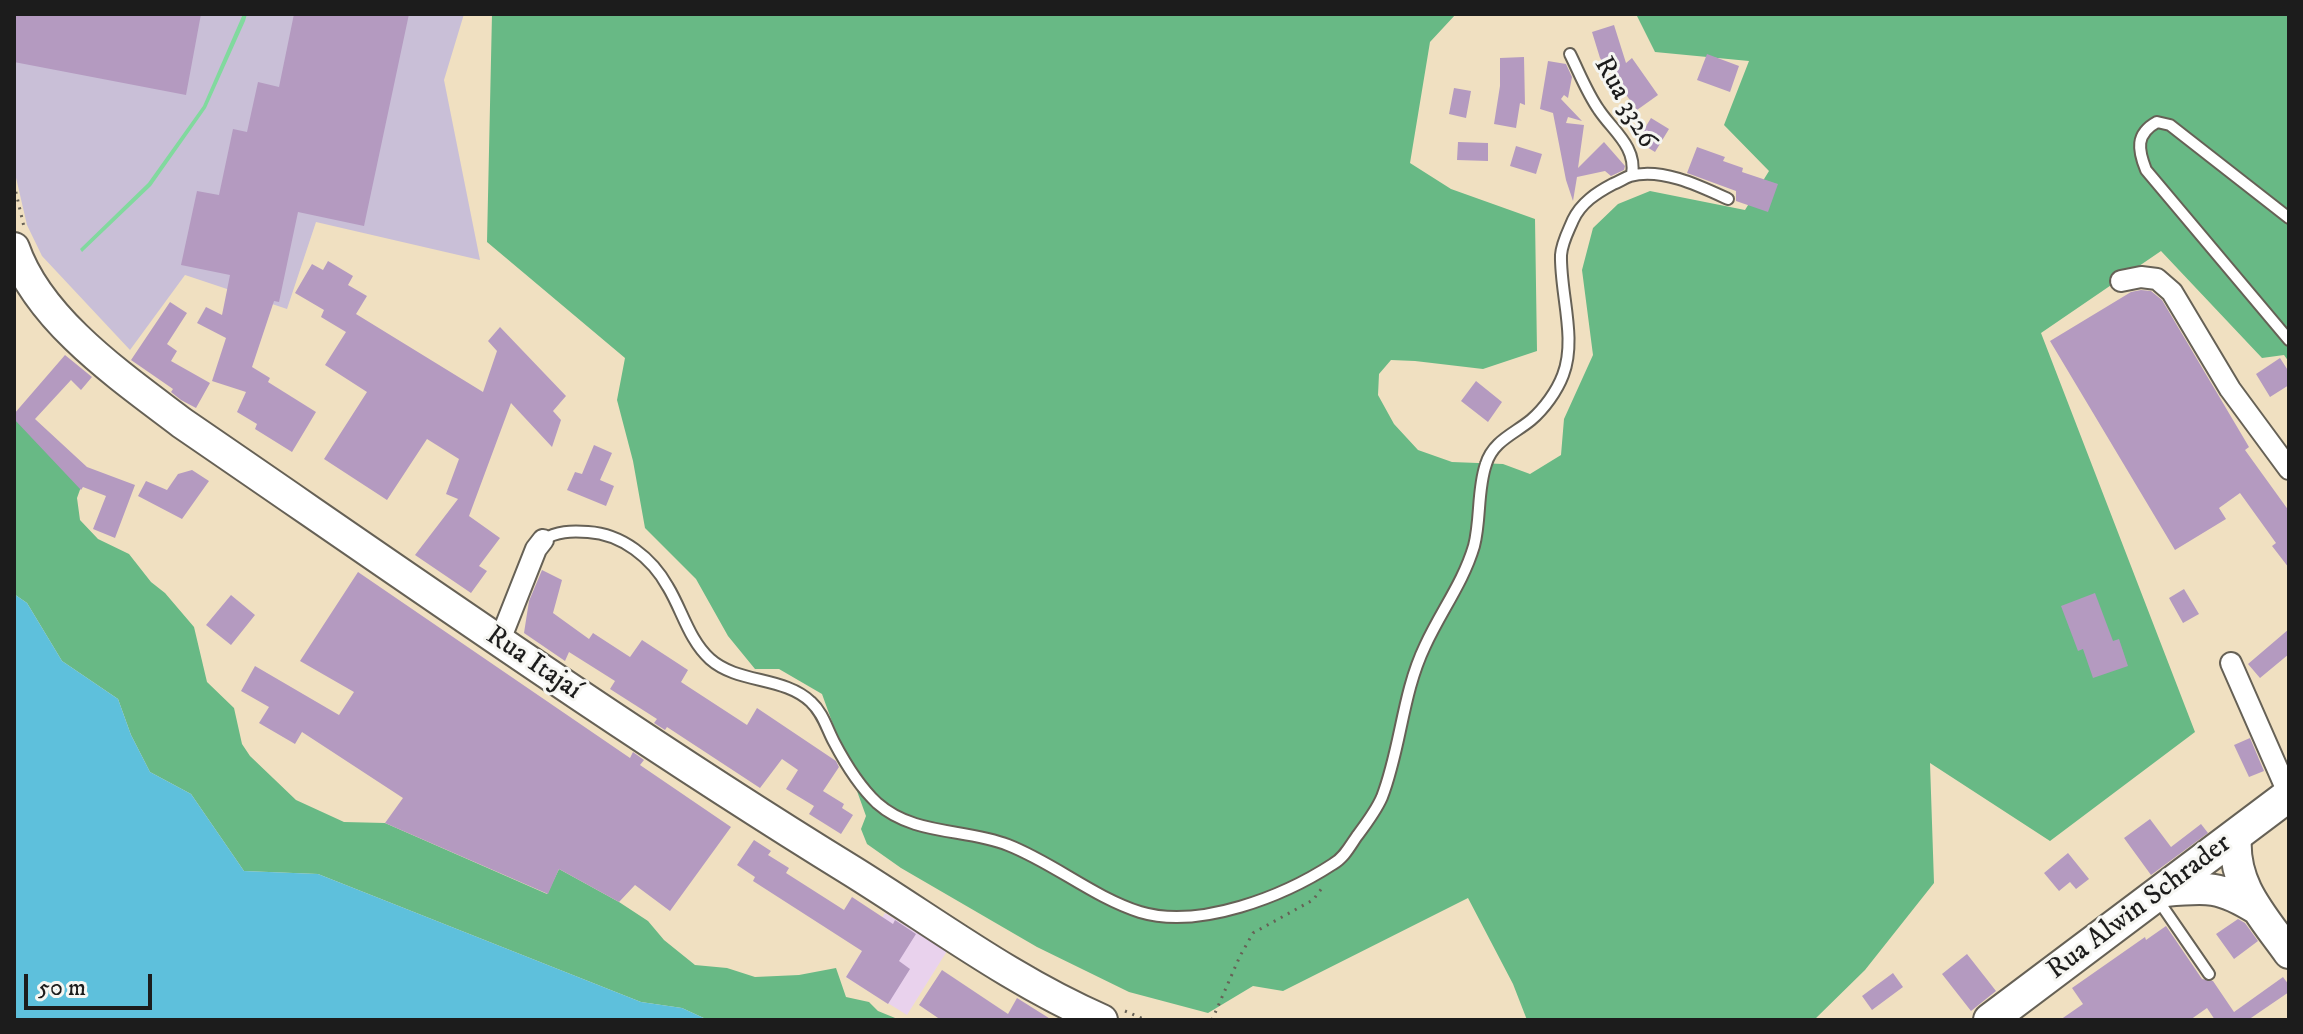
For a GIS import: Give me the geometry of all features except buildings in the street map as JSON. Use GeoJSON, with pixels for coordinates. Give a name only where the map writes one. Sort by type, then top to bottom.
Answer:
{"type":"FeatureCollection","features":[{"type":"Feature","properties":{"kind":"main road","name":"Rua Itajaí"},"geometry":{"type":"LineString","coordinates":[[18,251],[24,294],[62,321],[182,423],[745,805],[1020,977],[1110,1014]]}},
{"type":"Feature","properties":{"kind":"main road","name":"Rua Alwin Schrader"},"geometry":{"type":"LineString","coordinates":[[1990,1020],[2289,795]]}},
{"type":"Feature","properties":{"kind":"main road"},"geometry":{"type":"LineString","coordinates":[[2236,836],[2239,877],[2289,953]]}},
{"type":"Feature","properties":{"kind":"main road"},"geometry":{"type":"LineString","coordinates":[[2160,894],[2205,887],[2220,890],[2259,910]]}},
{"type":"Feature","properties":{"kind":"street"},"geometry":{"type":"LineString","coordinates":[[2121,281],[2148,277],[2166,285],[2230,389],[2289,469]]}},
{"type":"Feature","properties":{"kind":"street"},"geometry":{"type":"LineString","coordinates":[[500,640],[536,549],[543,540]]}},
{"type":"Feature","properties":{"kind":"street"},"geometry":{"type":"LineString","coordinates":[[2231,663],[2289,795]]}},
{"type":"Feature","properties":{"kind":"lane","name":"Rua 3326"},"geometry":{"type":"LineString","coordinates":[[1570,54],[1599,111],[1632,155],[1632,175]]}},
{"type":"Feature","properties":{"kind":"lane"},"geometry":{"type":"LineString","coordinates":[[2289,218],[2170,125],[2157,122],[2148,127],[2139,141],[2139,153],[2146,170],[2289,340]]}},
{"type":"Feature","properties":{"kind":"lane"},"geometry":{"type":"LineString","coordinates":[[543,540],[553,534],[595,532],[628,544],[643,555],[668,587],[679,612],[706,655],[731,672],[795,692],[810,701],[855,776],[878,803],[906,821],[937,831],[1003,843],[1142,913],[1180,918],[1230,909],[1280,893],[1339,861],[1381,801],[1395,756],[1411,681],[1425,645],[1460,583],[1472,552],[1480,523],[1481,483],[1487,459],[1497,443],[1534,418],[1554,393],[1565,372],[1568,343],[1562,246],[1578,209],[1599,191],[1632,175],[1674,178],[1728,199]]}},
{"type":"Feature","properties":{"kind":"lane"},"geometry":{"type":"LineString","coordinates":[[2160,894],[2209,974]]}},
{"type":"Feature","properties":{"kind":"path"},"geometry":{"type":"LineString","coordinates":[[14,184],[18,251]]}},
{"type":"Feature","properties":{"kind":"path"},"geometry":{"type":"LineString","coordinates":[[1212,1020],[1253,933],[1313,900],[1339,861]]}},
{"type":"Feature","properties":{"kind":"path"},"geometry":{"type":"LineString","coordinates":[[1110,1014],[1146,1020]]}},
{"type":"Feature","properties":{"kind":"shaded area"},"geometry":{"type":"Polygon","coordinates":[[[14,14],[464,14],[444,80],[480,260],[316,222],[287,309],[185,275],[130,350],[42,256],[27,225],[14,169],[14,14]]]}},
{"type":"Feature","properties":{"kind":"shaded area"},"geometry":{"type":"Polygon","coordinates":[[[885,913],[947,951],[907,1015],[846,977],[885,913]]]}},
{"type":"Feature","properties":{"kind":"green space"},"geometry":{"type":"Polygon","coordinates":[[[243,14],[247,14],[245,21],[206,108],[151,186],[82,252],[80,249],[148,183],[203,106],[243,14]]]}},
{"type":"Feature","properties":{"kind":"green space"},"geometry":{"type":"Polygon","coordinates":[[[492,14],[1456,14],[1430,42],[1410,163],[1451,189],[1535,219],[1537,351],[1483,369],[1391,360],[1379,374],[1378,395],[1394,424],[1418,450],[1452,462],[1503,464],[1530,474],[1561,455],[1564,419],[1593,355],[1582,270],[1593,228],[1618,204],[1650,191],[1745,210],[1769,171],[1724,125],[1749,61],[1655,52],[1636,14],[2289,14],[2289,362],[2284,355],[2262,358],[2161,251],[2041,333],[2195,732],[2050,841],[1930,763],[1934,883],[1865,970],[1814,1020],[1527,1020],[1513,984],[1468,898],[1283,991],[1253,986],[1208,1013],[1129,992],[1037,947],[901,868],[867,844],[861,829],[866,816],[822,694],[779,669],[755,669],[728,636],[696,579],[645,528],[633,461],[617,400],[625,358],[487,242],[492,14]]]}},
{"type":"Feature","properties":{"kind":"green space"},"geometry":{"type":"Polygon","coordinates":[[[14,412],[22,426],[82,484],[77,498],[80,520],[98,539],[129,554],[194,627],[207,682],[234,708],[242,744],[250,756],[296,800],[344,822],[385,823],[547,894],[559,869],[648,921],[664,940],[695,965],[727,968],[755,977],[799,975],[836,968],[846,997],[869,1002],[878,1011],[900,1020],[708,1020],[682,1008],[641,1002],[318,874],[244,871],[191,794],[150,772],[131,735],[118,699],[62,661],[27,603],[14,594],[14,412]]]}},
{"type":"Feature","properties":{"kind":"water"},"geometry":{"type":"Polygon","coordinates":[[[14,594],[27,603],[62,661],[118,699],[131,735],[150,772],[191,794],[244,871],[318,874],[641,1002],[682,1008],[708,1020],[14,1020],[14,594]]]}}]}
